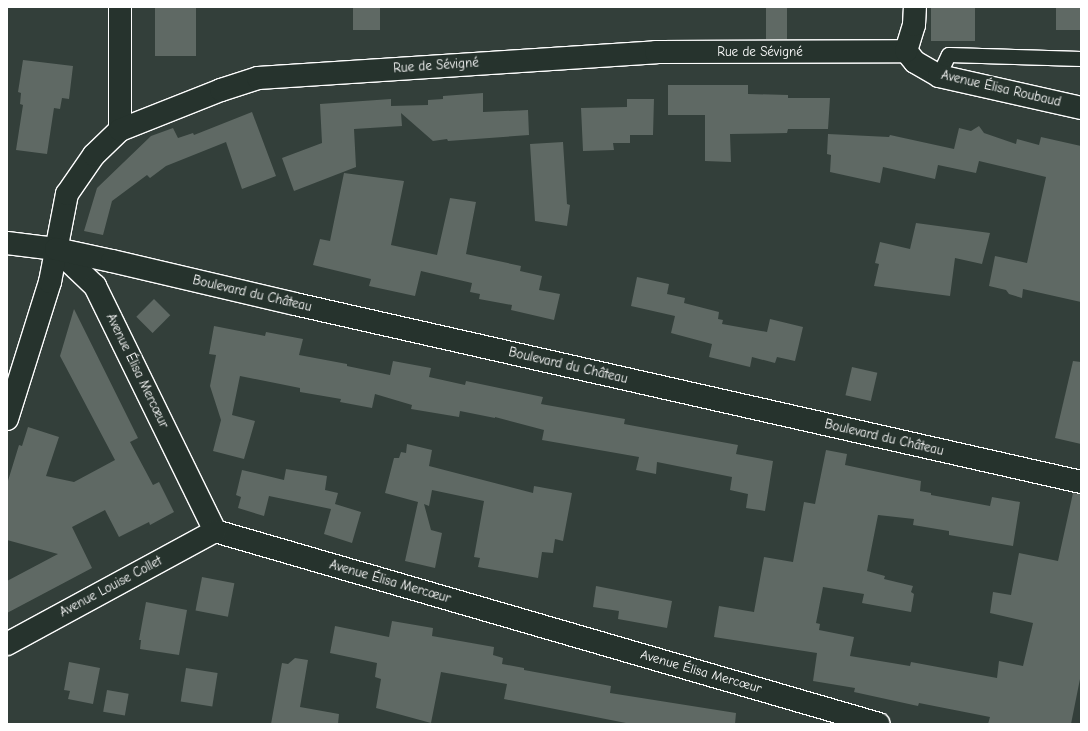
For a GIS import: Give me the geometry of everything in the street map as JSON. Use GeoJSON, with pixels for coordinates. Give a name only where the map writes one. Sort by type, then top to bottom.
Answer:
{"type":"FeatureCollection","features":[{"type":"Feature","properties":{"kind":"street"},"geometry":{"type":"LineString","coordinates":[[120,7],[120,130]]}},
{"type":"Feature","properties":{"kind":"street"},"geometry":{"type":"LineString","coordinates":[[906,51],[914,25],[915,7]]}},
{"type":"Feature","properties":{"kind":"street","name":"Rue de Sévigné"},"geometry":{"type":"LineString","coordinates":[[7,419],[50,282],[67,194],[94,155],[120,130],[221,90],[258,78],[656,52],[906,51]]}},
{"type":"Feature","properties":{"kind":"street","name":"Avenue Élisa Roubaud"},"geometry":{"type":"LineString","coordinates":[[906,51],[915,62],[939,76],[1081,108]]}},
{"type":"Feature","properties":{"kind":"street"},"geometry":{"type":"LineString","coordinates":[[7,243],[56,249]]}},
{"type":"Feature","properties":{"kind":"street","name":"Boulevard du Château"},"geometry":{"type":"LineString","coordinates":[[56,249],[1081,482]]}},
{"type":"Feature","properties":{"kind":"street","name":"Avenue Élisa Mercœur"},"geometry":{"type":"LineString","coordinates":[[56,249],[95,286],[215,531],[879,724]]}},
{"type":"Feature","properties":{"kind":"street","name":"Avenue Louise Collet"},"geometry":{"type":"LineString","coordinates":[[7,644],[215,531]]}},
{"type":"Feature","properties":{"kind":"lane"},"geometry":{"type":"LineString","coordinates":[[939,76],[949,55],[1081,59]]}},
{"type":"Feature","properties":{"kind":"building"},"geometry":{"type":"Polygon","coordinates":[[[155,7],[196,7],[196,56],[155,56],[155,7]]]}},
{"type":"Feature","properties":{"kind":"building"},"geometry":{"type":"Polygon","coordinates":[[[353,7],[380,7],[380,30],[353,30],[353,7]]]}},
{"type":"Feature","properties":{"kind":"building"},"geometry":{"type":"Polygon","coordinates":[[[766,7],[787,7],[787,39],[766,39],[766,7]]]}},
{"type":"Feature","properties":{"kind":"building"},"geometry":{"type":"Polygon","coordinates":[[[931,7],[975,7],[975,41],[931,41],[931,7]]]}},
{"type":"Feature","properties":{"kind":"building"},"geometry":{"type":"Polygon","coordinates":[[[1056,7],[1081,7],[1081,30],[1056,30],[1056,7]]]}},
{"type":"Feature","properties":{"kind":"building"},"geometry":{"type":"Polygon","coordinates":[[[23,60],[73,66],[69,99],[62,98],[60,109],[54,108],[47,154],[16,150],[23,105],[20,104],[21,93],[18,92],[23,60]]]}},
{"type":"Feature","properties":{"kind":"building"},"geometry":{"type":"Polygon","coordinates":[[[668,85],[748,85],[748,94],[788,95],[788,98],[830,98],[828,129],[788,129],[787,133],[730,134],[731,162],[705,161],[705,115],[668,115],[668,85]]]}},
{"type":"Feature","properties":{"kind":"building"},"geometry":{"type":"Polygon","coordinates":[[[483,93],[483,112],[528,110],[529,135],[433,141],[401,113],[402,126],[354,129],[356,167],[294,191],[282,158],[322,143],[320,104],[391,99],[391,106],[428,105],[428,100],[443,99],[443,96],[483,93]]]}},
{"type":"Feature","properties":{"kind":"building"},"geometry":{"type":"Polygon","coordinates":[[[627,99],[654,99],[653,135],[630,135],[630,143],[613,143],[614,150],[583,151],[581,108],[627,107],[627,99]]]}},
{"type":"Feature","properties":{"kind":"building"},"geometry":{"type":"Polygon","coordinates":[[[252,112],[276,176],[242,189],[226,142],[166,166],[150,178],[147,175],[112,201],[103,235],[84,231],[97,188],[151,136],[173,128],[178,138],[193,133],[194,135],[252,112]]]}},
{"type":"Feature","properties":{"kind":"building"},"geometry":{"type":"Polygon","coordinates":[[[979,126],[984,133],[1016,144],[1017,139],[1039,145],[1041,137],[1081,146],[1081,302],[1023,289],[1022,298],[1009,294],[1006,290],[989,286],[995,256],[1027,263],[1046,177],[979,161],[976,173],[938,165],[935,179],[883,167],[880,183],[830,172],[831,155],[827,154],[828,134],[889,137],[890,135],[954,149],[959,128],[971,131],[979,126]]]}},
{"type":"Feature","properties":{"kind":"building"},"geometry":{"type":"Polygon","coordinates":[[[563,142],[567,204],[570,205],[567,226],[535,221],[530,144],[563,142]]]}},
{"type":"Feature","properties":{"kind":"building"},"geometry":{"type":"Polygon","coordinates":[[[344,173],[404,181],[391,245],[437,255],[450,198],[476,202],[466,254],[521,266],[520,271],[542,276],[539,290],[560,294],[554,320],[511,310],[512,305],[479,299],[480,294],[470,292],[472,283],[421,271],[415,296],[369,286],[371,279],[313,265],[320,239],[330,241],[344,173]]]}},
{"type":"Feature","properties":{"kind":"building"},"geometry":{"type":"Polygon","coordinates":[[[916,223],[990,233],[982,264],[955,258],[950,296],[874,286],[879,264],[875,263],[880,242],[910,249],[916,223]]]}},
{"type":"Feature","properties":{"kind":"building"},"geometry":{"type":"Polygon","coordinates":[[[637,277],[669,284],[667,294],[685,298],[684,303],[719,312],[718,319],[723,320],[722,324],[767,332],[770,319],[803,327],[795,361],[777,357],[775,363],[752,357],[750,367],[709,357],[712,344],[671,333],[675,316],[631,306],[637,277]]]}},
{"type":"Feature","properties":{"kind":"building"},"geometry":{"type":"Polygon","coordinates":[[[154,299],[170,315],[153,333],[136,317],[154,299]]]}},
{"type":"Feature","properties":{"kind":"building"},"geometry":{"type":"Polygon","coordinates":[[[74,309],[138,438],[130,442],[153,485],[159,482],[174,512],[150,525],[149,522],[119,537],[105,510],[72,527],[92,568],[7,613],[7,581],[58,554],[7,540],[7,484],[19,445],[22,446],[28,427],[59,437],[46,476],[74,482],[115,460],[60,356],[74,309]]]}},
{"type":"Feature","properties":{"kind":"building"},"geometry":{"type":"Polygon","coordinates":[[[214,326],[265,336],[266,332],[303,339],[299,355],[347,364],[347,366],[390,375],[393,361],[431,368],[429,377],[465,385],[466,381],[543,397],[541,404],[625,419],[624,424],[738,445],[736,454],[773,461],[765,511],[746,508],[748,494],[730,490],[732,477],[657,462],[656,474],[636,470],[639,457],[542,440],[544,430],[495,417],[460,411],[459,417],[411,409],[412,405],[375,394],[372,408],[340,402],[341,399],[300,392],[300,388],[240,376],[232,415],[255,421],[244,459],[213,451],[221,420],[210,386],[216,355],[209,354],[214,326]]]}},
{"type":"Feature","properties":{"kind":"building"},"geometry":{"type":"Polygon","coordinates":[[[1073,361],[1081,362],[1081,444],[1055,438],[1073,361]]]}},
{"type":"Feature","properties":{"kind":"building"},"geometry":{"type":"Polygon","coordinates":[[[852,367],[877,373],[871,401],[845,395],[852,367]]]}},
{"type":"Feature","properties":{"kind":"building"},"geometry":{"type":"Polygon","coordinates":[[[407,444],[432,450],[429,466],[533,493],[534,486],[572,493],[563,541],[555,539],[553,553],[542,552],[538,578],[478,567],[480,558],[474,557],[484,501],[432,490],[429,506],[424,504],[431,530],[442,533],[435,568],[405,561],[418,502],[385,493],[394,458],[399,458],[401,452],[406,453],[407,444]]]}},
{"type":"Feature","properties":{"kind":"building"},"geometry":{"type":"Polygon","coordinates":[[[826,450],[847,454],[845,465],[921,481],[920,491],[931,493],[931,495],[990,506],[992,497],[1020,502],[1013,546],[949,535],[949,531],[913,525],[914,519],[878,515],[867,571],[885,576],[884,579],[913,586],[911,592],[914,594],[911,612],[862,603],[864,594],[823,587],[816,623],[820,624],[819,630],[854,637],[850,656],[910,666],[911,662],[997,678],[999,661],[1023,666],[1033,623],[990,613],[993,592],[1011,595],[1019,553],[1058,561],[1073,493],[1081,494],[1081,674],[1071,724],[988,724],[990,717],[919,703],[918,706],[854,692],[855,688],[813,681],[817,653],[714,637],[719,606],[754,612],[764,557],[793,562],[804,502],[815,504],[826,450]]]}},
{"type":"Feature","properties":{"kind":"building"},"geometry":{"type":"Polygon","coordinates":[[[286,469],[327,476],[325,490],[338,493],[335,504],[361,512],[352,543],[324,534],[331,509],[269,496],[264,516],[238,508],[241,497],[236,495],[242,470],[284,480],[286,469]]]}},
{"type":"Feature","properties":{"kind":"building"},"geometry":{"type":"Polygon","coordinates":[[[202,577],[234,583],[228,617],[196,610],[202,577]]]}},
{"type":"Feature","properties":{"kind":"building"},"geometry":{"type":"Polygon","coordinates":[[[596,586],[672,601],[667,628],[618,619],[619,611],[593,607],[596,586]]]}},
{"type":"Feature","properties":{"kind":"building"},"geometry":{"type":"Polygon","coordinates":[[[146,602],[187,610],[179,655],[140,649],[141,640],[139,640],[146,602]]]}},
{"type":"Feature","properties":{"kind":"building"},"geometry":{"type":"Polygon","coordinates":[[[392,621],[433,628],[432,636],[494,647],[493,655],[503,658],[502,664],[524,668],[524,670],[611,686],[610,693],[736,713],[735,724],[631,724],[504,699],[507,684],[441,672],[431,723],[376,708],[381,679],[375,677],[377,663],[330,653],[335,626],[389,637],[392,621]]]}},
{"type":"Feature","properties":{"kind":"building"},"geometry":{"type":"Polygon","coordinates":[[[295,658],[308,660],[300,707],[339,714],[338,724],[271,724],[282,663],[288,664],[295,658]]]}},
{"type":"Feature","properties":{"kind":"building"},"geometry":{"type":"Polygon","coordinates":[[[69,662],[100,668],[93,704],[68,699],[70,691],[64,690],[69,662]]]}},
{"type":"Feature","properties":{"kind":"building"},"geometry":{"type":"Polygon","coordinates":[[[186,668],[218,673],[212,707],[181,702],[186,668]]]}},
{"type":"Feature","properties":{"kind":"building"},"geometry":{"type":"Polygon","coordinates":[[[107,690],[129,694],[125,715],[103,712],[107,690]]]}}]}
